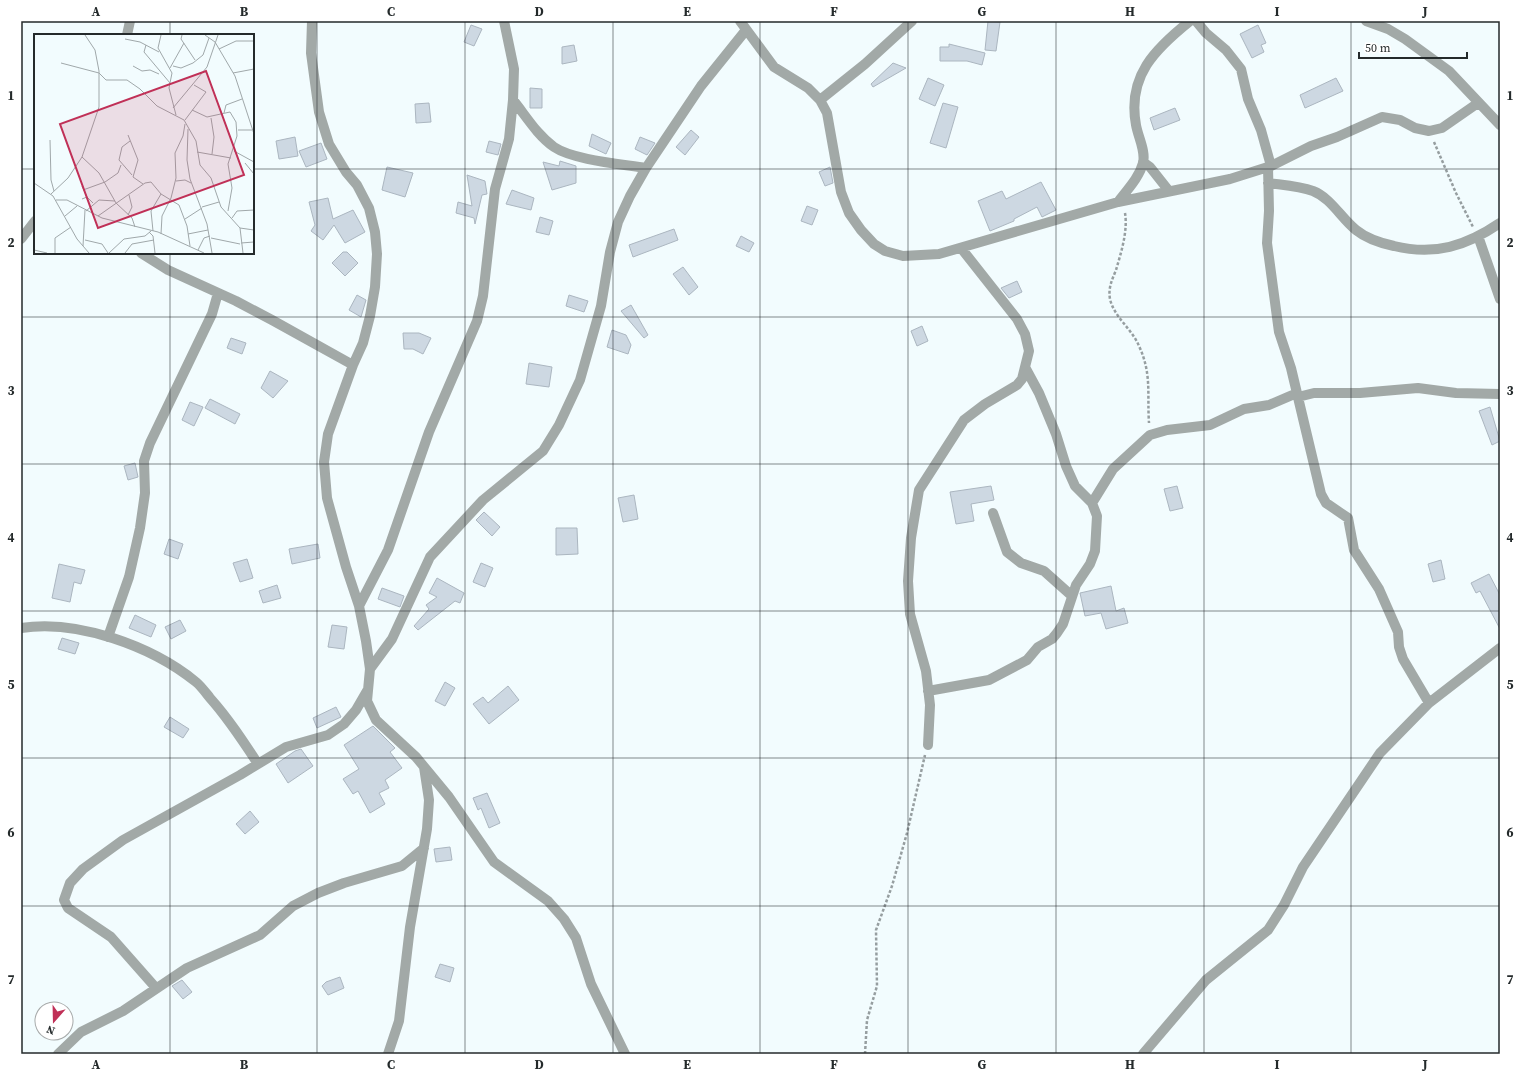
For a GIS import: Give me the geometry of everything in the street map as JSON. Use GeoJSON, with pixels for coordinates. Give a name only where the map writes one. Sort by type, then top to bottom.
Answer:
{"type":"FeatureCollection","features":[{"type":"Feature","properties":{"kind":"street"},"geometry":{"type":"LineString","coordinates":[[127,34],[130,21]]}},
{"type":"Feature","properties":{"kind":"street"},"geometry":{"type":"LineString","coordinates":[[312,21],[311,53],[319,112],[329,144],[346,172],[357,185],[369,208],[376,232],[377,254],[375,288],[363,343],[352,366],[328,434],[324,462],[327,498],[346,567],[360,606],[370,669],[367,701],[376,720],[424,767],[449,797],[494,862],[548,901],[564,919],[576,938],[591,984],[625,1054]]}},
{"type":"Feature","properties":{"kind":"street"},"geometry":{"type":"LineString","coordinates":[[360,606],[388,550],[429,432],[477,321],[483,296],[495,189],[509,139],[513,100],[514,69],[504,21]]}},
{"type":"Feature","properties":{"kind":"street"},"geometry":{"type":"LineString","coordinates":[[820,100],[865,64],[912,21]]}},
{"type":"Feature","properties":{"kind":"street"},"geometry":{"type":"LineString","coordinates":[[1121,201],[1140,172],[1143,162],[1134,102],[1138,80],[1154,53],[1190,21]]}},
{"type":"Feature","properties":{"kind":"street"},"geometry":{"type":"LineString","coordinates":[[1196,21],[1206,33],[1226,50],[1241,69],[1248,99],[1261,130],[1269,166],[1267,244],[1280,332],[1321,494],[1326,503],[1348,518],[1354,550],[1379,589],[1398,632],[1399,647],[1403,659],[1429,703]]}},
{"type":"Feature","properties":{"kind":"street"},"geometry":{"type":"LineString","coordinates":[[1366,21],[1388,29],[1424,52],[1449,71],[1500,125]]}},
{"type":"Feature","properties":{"kind":"street"},"geometry":{"type":"LineString","coordinates":[[370,669],[392,639],[430,557],[483,500],[543,451],[559,424],[580,380],[601,306],[610,252],[618,222],[630,196],[646,168],[744,24],[774,67],[808,88],[820,100],[827,113],[841,192],[849,212],[861,230],[874,244],[885,251],[903,256],[938,254],[1121,201],[1230,179],[1269,166],[1311,146],[1337,137],[1382,117],[1400,120],[1415,128],[1429,131],[1442,128],[1478,103]]}},
{"type":"Feature","properties":{"kind":"street"},"geometry":{"type":"LineString","coordinates":[[513,100],[539,133],[554,147],[573,155],[646,168]]}},
{"type":"Feature","properties":{"kind":"street"},"geometry":{"type":"LineString","coordinates":[[1143,162],[1150,167],[1168,191]]}},
{"type":"Feature","properties":{"kind":"street"},"geometry":{"type":"LineString","coordinates":[[1268,183],[1313,191],[1326,199],[1342,217],[1357,230],[1375,242],[1414,251],[1446,249],[1467,242],[1500,223]]}},
{"type":"Feature","properties":{"kind":"street"},"geometry":{"type":"LineString","coordinates":[[21,239],[34,222]]}},
{"type":"Feature","properties":{"kind":"street"},"geometry":{"type":"LineString","coordinates":[[1478,236],[1500,299]]}},
{"type":"Feature","properties":{"kind":"street"},"geometry":{"type":"LineString","coordinates":[[928,745],[930,705],[926,671],[910,614],[908,581],[911,538],[919,490],[964,420],[985,404],[1017,385],[1026,369],[1029,351],[1025,334],[1017,319],[961,248]]}},
{"type":"Feature","properties":{"kind":"street"},"geometry":{"type":"LineString","coordinates":[[143,254],[168,270],[272,320],[352,366]]}},
{"type":"Feature","properties":{"kind":"street"},"geometry":{"type":"LineString","coordinates":[[108,637],[129,577],[138,535],[145,493],[144,461],[150,443],[212,314],[218,293]]}},
{"type":"Feature","properties":{"kind":"street"},"geometry":{"type":"LineString","coordinates":[[928,691],[989,680],[1027,660],[1038,647],[1052,639],[1063,624],[1076,585],[1090,564],[1095,551],[1097,516],[1092,503],[1075,486],[1039,393],[1026,369]]}},
{"type":"Feature","properties":{"kind":"street"},"geometry":{"type":"LineString","coordinates":[[1092,503],[1113,469],[1150,435],[1167,430],[1210,425],[1244,409],[1269,405],[1297,395],[1314,393],[1360,393],[1418,388],[1456,393],[1500,394]]}},
{"type":"Feature","properties":{"kind":"street"},"geometry":{"type":"LineString","coordinates":[[993,512],[1007,552],[1021,563],[1044,571],[1072,596]]}},
{"type":"Feature","properties":{"kind":"street"},"geometry":{"type":"LineString","coordinates":[[21,628],[33,626],[85,629],[148,651],[197,682],[228,718],[258,764]]}},
{"type":"Feature","properties":{"kind":"street"},"geometry":{"type":"LineString","coordinates":[[1143,1054],[1206,980],[1268,930],[1284,906],[1303,867],[1380,753],[1429,703],[1500,648]]}},
{"type":"Feature","properties":{"kind":"street"},"geometry":{"type":"LineString","coordinates":[[156,988],[111,937],[68,908],[64,900],[65,893],[70,882],[83,869],[123,840],[286,747],[328,735],[339,728],[356,710],[367,691]]}},
{"type":"Feature","properties":{"kind":"street"},"geometry":{"type":"LineString","coordinates":[[388,1054],[393,1044],[398,1021],[410,927],[424,848],[429,800],[424,767]]}},
{"type":"Feature","properties":{"kind":"street"},"geometry":{"type":"LineString","coordinates":[[58,1054],[81,1032],[123,1011],[187,968],[260,935],[293,906],[318,892],[402,866],[424,848]]}},
{"type":"Feature","properties":{"kind":"path"},"geometry":{"type":"LineString","coordinates":[[1429,131],[1456,193],[1478,236]]}},
{"type":"Feature","properties":{"kind":"path"},"geometry":{"type":"LineString","coordinates":[[1121,201],[1126,216],[1125,233],[1110,287],[1110,300],[1117,315],[1139,345],[1147,370],[1150,435]]}},
{"type":"Feature","properties":{"kind":"path"},"geometry":{"type":"LineString","coordinates":[[865,1054],[867,1020],[870,1005],[877,986],[876,930],[892,886],[907,833],[928,745]]}},
{"type":"Feature","properties":{"kind":"building"},"geometry":{"type":"Polygon","coordinates":[[[988,21],[1000,22],[996,51],[985,50],[988,21]]]}},
{"type":"Feature","properties":{"kind":"building"},"geometry":{"type":"Polygon","coordinates":[[[471,25],[482,29],[474,46],[464,42],[471,25]]]}},
{"type":"Feature","properties":{"kind":"building"},"geometry":{"type":"Polygon","coordinates":[[[1258,25],[1266,43],[1261,45],[1264,52],[1252,58],[1240,34],[1258,25]]]}},
{"type":"Feature","properties":{"kind":"building"},"geometry":{"type":"Polygon","coordinates":[[[949,44],[985,53],[982,65],[967,61],[940,61],[940,47],[949,47],[949,44]]]}},
{"type":"Feature","properties":{"kind":"building"},"geometry":{"type":"Polygon","coordinates":[[[574,45],[577,61],[562,64],[562,47],[574,45]]]}},
{"type":"Feature","properties":{"kind":"building"},"geometry":{"type":"Polygon","coordinates":[[[893,63],[906,68],[873,87],[871,84],[893,63]]]}},
{"type":"Feature","properties":{"kind":"building"},"geometry":{"type":"Polygon","coordinates":[[[928,78],[944,85],[935,106],[919,99],[928,78]]]}},
{"type":"Feature","properties":{"kind":"building"},"geometry":{"type":"Polygon","coordinates":[[[1336,78],[1343,91],[1305,108],[1300,95],[1336,78]]]}},
{"type":"Feature","properties":{"kind":"building"},"geometry":{"type":"Polygon","coordinates":[[[530,88],[542,89],[542,108],[530,108],[530,88]]]}},
{"type":"Feature","properties":{"kind":"building"},"geometry":{"type":"Polygon","coordinates":[[[429,103],[431,122],[416,123],[415,104],[429,103]]]}},
{"type":"Feature","properties":{"kind":"building"},"geometry":{"type":"Polygon","coordinates":[[[943,103],[958,107],[946,148],[930,143],[943,103]]]}},
{"type":"Feature","properties":{"kind":"building"},"geometry":{"type":"Polygon","coordinates":[[[1175,108],[1180,120],[1154,130],[1150,118],[1175,108]]]}},
{"type":"Feature","properties":{"kind":"building"},"geometry":{"type":"Polygon","coordinates":[[[691,130],[699,137],[685,155],[676,147],[691,130]]]}},
{"type":"Feature","properties":{"kind":"building"},"geometry":{"type":"Polygon","coordinates":[[[592,134],[611,143],[606,154],[589,146],[592,134]]]}},
{"type":"Feature","properties":{"kind":"building"},"geometry":{"type":"Polygon","coordinates":[[[295,137],[298,156],[279,159],[276,141],[295,137]]]}},
{"type":"Feature","properties":{"kind":"building"},"geometry":{"type":"Polygon","coordinates":[[[640,137],[655,143],[647,155],[635,149],[640,137]]]}},
{"type":"Feature","properties":{"kind":"building"},"geometry":{"type":"Polygon","coordinates":[[[489,141],[501,144],[498,155],[486,152],[489,141]]]}},
{"type":"Feature","properties":{"kind":"building"},"geometry":{"type":"Polygon","coordinates":[[[321,143],[327,159],[306,167],[299,151],[321,143]]]}},
{"type":"Feature","properties":{"kind":"building"},"geometry":{"type":"Polygon","coordinates":[[[560,161],[576,166],[576,183],[552,190],[543,162],[559,166],[560,161]]]}},
{"type":"Feature","properties":{"kind":"building"},"geometry":{"type":"Polygon","coordinates":[[[387,167],[413,173],[405,197],[382,190],[387,167]]]}},
{"type":"Feature","properties":{"kind":"building"},"geometry":{"type":"Polygon","coordinates":[[[830,167],[833,183],[825,186],[819,172],[830,167]]]}},
{"type":"Feature","properties":{"kind":"building"},"geometry":{"type":"Polygon","coordinates":[[[467,175],[485,181],[487,194],[482,195],[475,224],[474,218],[456,213],[458,202],[472,206],[467,175]]]}},
{"type":"Feature","properties":{"kind":"building"},"geometry":{"type":"Polygon","coordinates":[[[1041,182],[1056,210],[1042,217],[1037,207],[1014,219],[1014,221],[990,231],[978,201],[1002,191],[1006,199],[1041,182]]]}},
{"type":"Feature","properties":{"kind":"building"},"geometry":{"type":"Polygon","coordinates":[[[512,190],[534,198],[531,210],[506,204],[512,190]]]}},
{"type":"Feature","properties":{"kind":"building"},"geometry":{"type":"Polygon","coordinates":[[[328,198],[333,219],[353,210],[365,232],[345,243],[334,225],[323,240],[311,231],[315,225],[309,202],[328,198]]]}},
{"type":"Feature","properties":{"kind":"building"},"geometry":{"type":"Polygon","coordinates":[[[807,206],[818,210],[812,225],[801,221],[807,206]]]}},
{"type":"Feature","properties":{"kind":"building"},"geometry":{"type":"Polygon","coordinates":[[[540,217],[553,221],[549,235],[536,232],[540,217]]]}},
{"type":"Feature","properties":{"kind":"building"},"geometry":{"type":"Polygon","coordinates":[[[674,229],[678,240],[633,257],[629,245],[674,229]]]}},
{"type":"Feature","properties":{"kind":"building"},"geometry":{"type":"Polygon","coordinates":[[[741,236],[754,243],[749,252],[736,246],[741,236]]]}},
{"type":"Feature","properties":{"kind":"building"},"geometry":{"type":"Polygon","coordinates":[[[343,252],[347,252],[358,263],[345,276],[332,263],[343,252]]]}},
{"type":"Feature","properties":{"kind":"building"},"geometry":{"type":"Polygon","coordinates":[[[683,267],[698,287],[689,295],[673,274],[683,267]]]}},
{"type":"Feature","properties":{"kind":"building"},"geometry":{"type":"Polygon","coordinates":[[[1017,281],[1022,292],[1009,298],[1001,288],[1017,281]]]}},
{"type":"Feature","properties":{"kind":"building"},"geometry":{"type":"Polygon","coordinates":[[[357,295],[366,300],[361,317],[349,310],[357,295]]]}},
{"type":"Feature","properties":{"kind":"building"},"geometry":{"type":"Polygon","coordinates":[[[569,295],[588,301],[584,312],[566,306],[569,295]]]}},
{"type":"Feature","properties":{"kind":"building"},"geometry":{"type":"Polygon","coordinates":[[[631,305],[648,335],[644,338],[621,311],[631,305]]]}},
{"type":"Feature","properties":{"kind":"building"},"geometry":{"type":"Polygon","coordinates":[[[922,326],[928,341],[917,346],[911,331],[922,326]]]}},
{"type":"Feature","properties":{"kind":"building"},"geometry":{"type":"Polygon","coordinates":[[[612,330],[626,335],[631,345],[628,354],[607,347],[612,330]]]}},
{"type":"Feature","properties":{"kind":"building"},"geometry":{"type":"Polygon","coordinates":[[[403,333],[419,333],[431,338],[423,354],[413,349],[404,349],[403,333]]]}},
{"type":"Feature","properties":{"kind":"building"},"geometry":{"type":"Polygon","coordinates":[[[231,338],[246,343],[242,354],[227,348],[231,338]]]}},
{"type":"Feature","properties":{"kind":"building"},"geometry":{"type":"Polygon","coordinates":[[[529,363],[552,367],[549,387],[526,384],[529,363]]]}},
{"type":"Feature","properties":{"kind":"building"},"geometry":{"type":"Polygon","coordinates":[[[270,371],[288,381],[273,398],[261,388],[270,371]]]}},
{"type":"Feature","properties":{"kind":"building"},"geometry":{"type":"Polygon","coordinates":[[[210,399],[240,414],[235,424],[205,408],[210,399]]]}},
{"type":"Feature","properties":{"kind":"building"},"geometry":{"type":"Polygon","coordinates":[[[190,402],[203,407],[194,426],[182,420],[190,402]]]}},
{"type":"Feature","properties":{"kind":"building"},"geometry":{"type":"Polygon","coordinates":[[[1490,407],[1500,441],[1492,445],[1479,411],[1490,407]]]}},
{"type":"Feature","properties":{"kind":"building"},"geometry":{"type":"Polygon","coordinates":[[[135,463],[138,477],[128,480],[124,466],[135,463]]]}},
{"type":"Feature","properties":{"kind":"building"},"geometry":{"type":"Polygon","coordinates":[[[991,486],[994,500],[971,504],[974,521],[956,524],[950,492],[991,486]]]}},
{"type":"Feature","properties":{"kind":"building"},"geometry":{"type":"Polygon","coordinates":[[[1177,486],[1183,508],[1170,511],[1164,489],[1177,486]]]}},
{"type":"Feature","properties":{"kind":"building"},"geometry":{"type":"Polygon","coordinates":[[[634,495],[638,519],[623,522],[618,498],[634,495]]]}},
{"type":"Feature","properties":{"kind":"building"},"geometry":{"type":"Polygon","coordinates":[[[484,512],[500,527],[492,536],[476,520],[484,512]]]}},
{"type":"Feature","properties":{"kind":"building"},"geometry":{"type":"Polygon","coordinates":[[[556,528],[577,528],[578,554],[556,555],[556,528]]]}},
{"type":"Feature","properties":{"kind":"building"},"geometry":{"type":"Polygon","coordinates":[[[169,539],[183,544],[178,559],[164,554],[169,539]]]}},
{"type":"Feature","properties":{"kind":"building"},"geometry":{"type":"Polygon","coordinates":[[[318,544],[320,558],[292,564],[289,549],[318,544]]]}},
{"type":"Feature","properties":{"kind":"building"},"geometry":{"type":"Polygon","coordinates":[[[247,559],[253,578],[240,582],[233,563],[247,559]]]}},
{"type":"Feature","properties":{"kind":"building"},"geometry":{"type":"Polygon","coordinates":[[[1441,560],[1445,579],[1433,582],[1428,564],[1441,560]]]}},
{"type":"Feature","properties":{"kind":"building"},"geometry":{"type":"Polygon","coordinates":[[[481,563],[493,568],[485,587],[473,582],[481,563]]]}},
{"type":"Feature","properties":{"kind":"building"},"geometry":{"type":"Polygon","coordinates":[[[59,564],[85,570],[81,584],[74,582],[70,602],[52,598],[59,564]]]}},
{"type":"Feature","properties":{"kind":"building"},"geometry":{"type":"Polygon","coordinates":[[[1489,574],[1500,595],[1500,629],[1480,591],[1476,593],[1471,583],[1489,574]]]}},
{"type":"Feature","properties":{"kind":"building"},"geometry":{"type":"Polygon","coordinates":[[[437,578],[464,593],[460,603],[455,601],[418,630],[414,626],[429,609],[426,605],[437,597],[429,593],[437,578]]]}},
{"type":"Feature","properties":{"kind":"building"},"geometry":{"type":"Polygon","coordinates":[[[277,585],[281,598],[263,603],[259,591],[277,585]]]}},
{"type":"Feature","properties":{"kind":"building"},"geometry":{"type":"Polygon","coordinates":[[[1111,586],[1116,611],[1124,608],[1128,623],[1106,629],[1101,613],[1085,616],[1080,593],[1111,586]]]}},
{"type":"Feature","properties":{"kind":"building"},"geometry":{"type":"Polygon","coordinates":[[[382,588],[404,596],[400,607],[378,599],[382,588]]]}},
{"type":"Feature","properties":{"kind":"building"},"geometry":{"type":"Polygon","coordinates":[[[135,615],[156,625],[151,637],[129,628],[135,615]]]}},
{"type":"Feature","properties":{"kind":"building"},"geometry":{"type":"Polygon","coordinates":[[[180,620],[186,631],[171,639],[165,627],[180,620]]]}},
{"type":"Feature","properties":{"kind":"building"},"geometry":{"type":"Polygon","coordinates":[[[332,625],[347,627],[344,649],[328,647],[332,625]]]}},
{"type":"Feature","properties":{"kind":"building"},"geometry":{"type":"Polygon","coordinates":[[[62,638],[79,643],[75,654],[58,649],[62,638]]]}},
{"type":"Feature","properties":{"kind":"building"},"geometry":{"type":"Polygon","coordinates":[[[445,682],[455,688],[445,706],[435,701],[445,682]]]}},
{"type":"Feature","properties":{"kind":"building"},"geometry":{"type":"Polygon","coordinates":[[[508,686],[519,700],[489,724],[473,704],[483,697],[488,703],[508,686]]]}},
{"type":"Feature","properties":{"kind":"building"},"geometry":{"type":"Polygon","coordinates":[[[336,707],[341,717],[317,728],[313,718],[336,707]]]}},
{"type":"Feature","properties":{"kind":"building"},"geometry":{"type":"Polygon","coordinates":[[[170,717],[189,729],[183,738],[164,727],[170,717]]]}},
{"type":"Feature","properties":{"kind":"building"},"geometry":{"type":"Polygon","coordinates":[[[373,726],[395,748],[390,752],[402,768],[385,780],[389,788],[379,793],[385,804],[370,813],[358,791],[353,794],[343,779],[359,769],[344,745],[373,726]]]}},
{"type":"Feature","properties":{"kind":"building"},"geometry":{"type":"Polygon","coordinates":[[[301,749],[313,766],[288,783],[276,764],[295,751],[301,749]]]}},
{"type":"Feature","properties":{"kind":"building"},"geometry":{"type":"Polygon","coordinates":[[[487,793],[500,823],[489,828],[481,808],[478,810],[473,798],[487,793]]]}},
{"type":"Feature","properties":{"kind":"building"},"geometry":{"type":"Polygon","coordinates":[[[250,811],[259,822],[245,834],[236,824],[250,811]]]}},
{"type":"Feature","properties":{"kind":"building"},"geometry":{"type":"Polygon","coordinates":[[[450,847],[452,860],[436,862],[434,849],[450,847]]]}},
{"type":"Feature","properties":{"kind":"building"},"geometry":{"type":"Polygon","coordinates":[[[440,964],[454,968],[450,982],[435,977],[440,964]]]}},
{"type":"Feature","properties":{"kind":"building"},"geometry":{"type":"Polygon","coordinates":[[[340,977],[344,988],[328,995],[322,986],[326,982],[340,977]]]}},
{"type":"Feature","properties":{"kind":"building"},"geometry":{"type":"Polygon","coordinates":[[[182,980],[192,992],[183,999],[172,986],[182,980]]]}}]}
